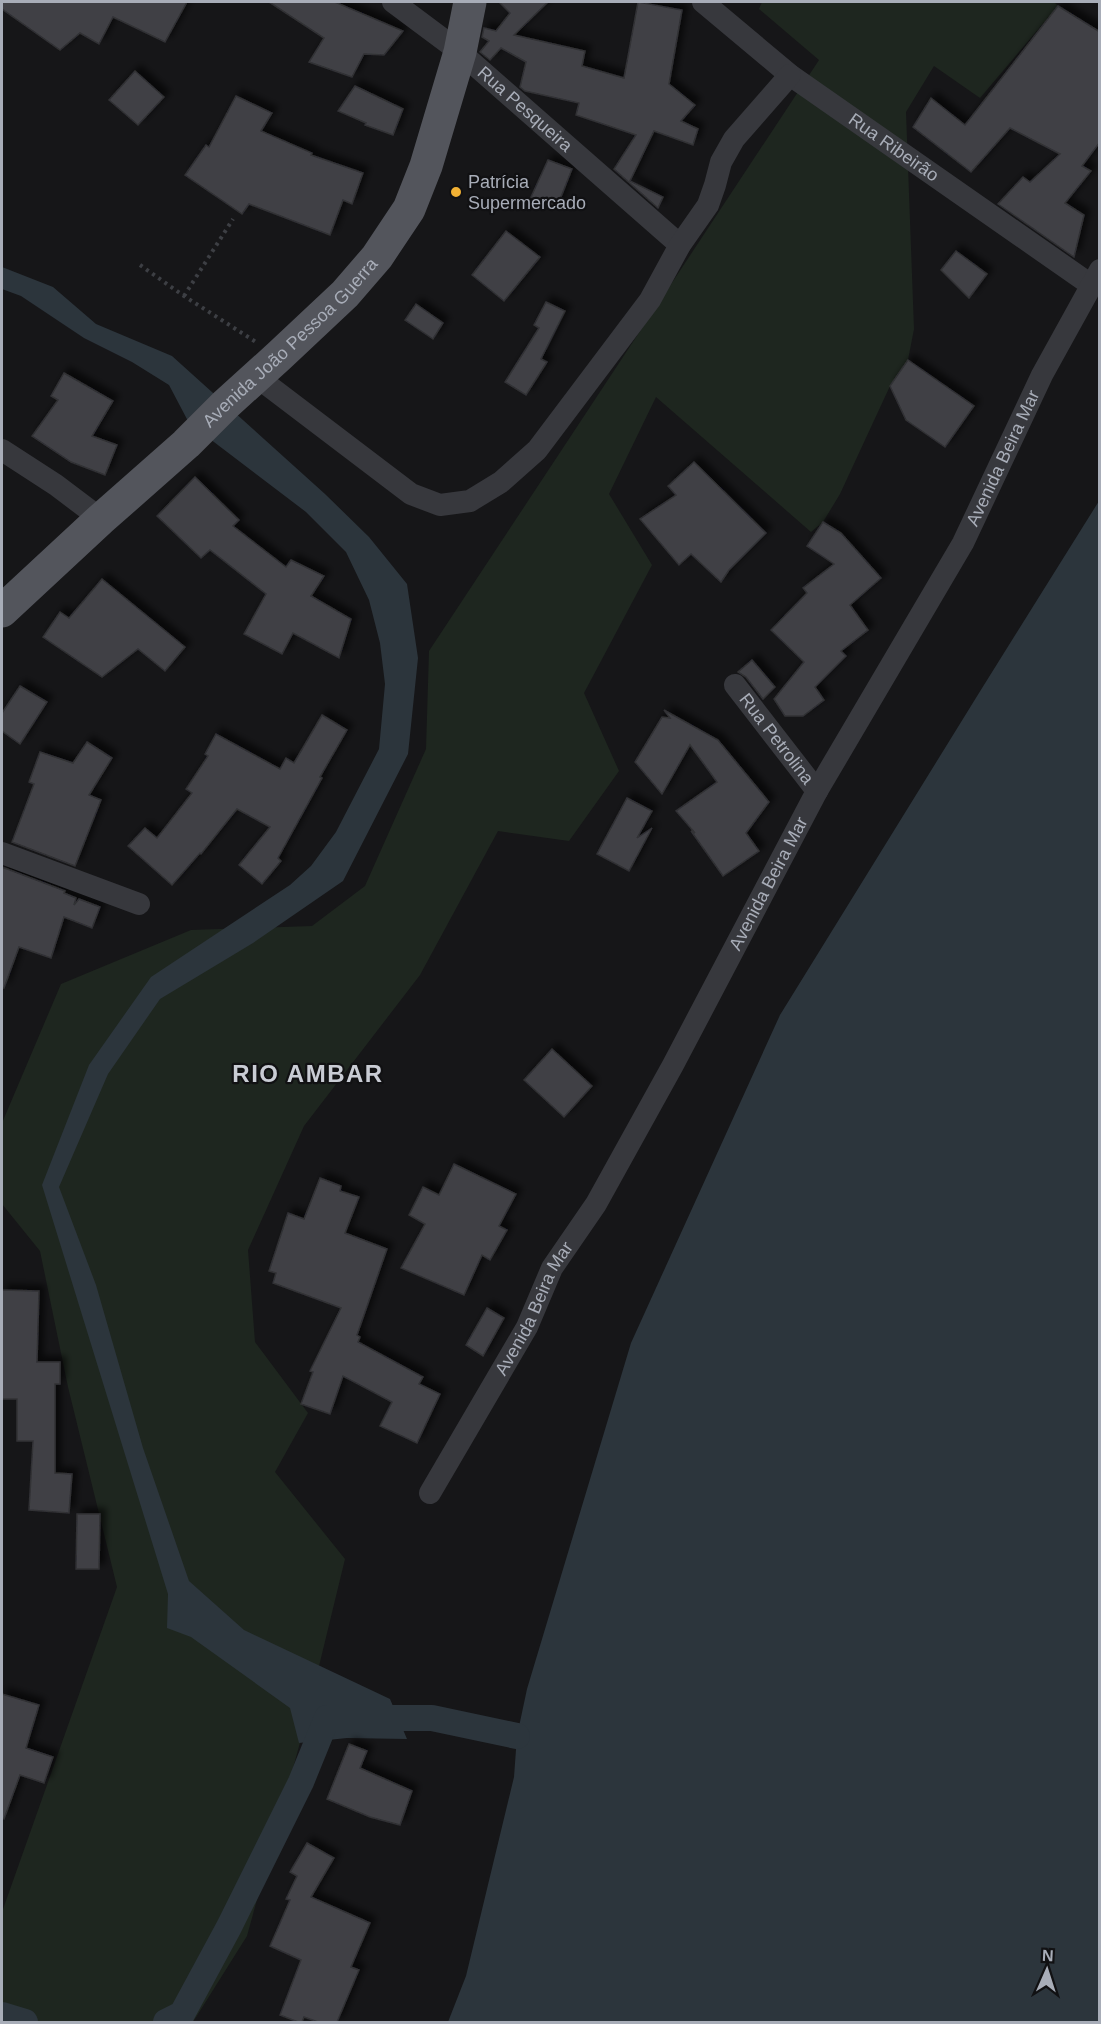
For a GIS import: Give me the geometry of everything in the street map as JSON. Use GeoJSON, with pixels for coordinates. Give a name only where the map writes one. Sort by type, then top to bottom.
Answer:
{"type":"FeatureCollection","features":[{"type":"Feature","properties":{"kind":"main road","name":"Avenida João Pessoa Guerra"},"geometry":{"type":"LineString","coordinates":[[2,611],[268,367],[352,287],[377,257],[409,208],[426,166],[460,52],[470,2]]}},
{"type":"Feature","properties":{"kind":"street","name":"Rua Pesqueira"},"geometry":{"type":"LineString","coordinates":[[393,2],[460,52],[680,245]]}},
{"type":"Feature","properties":{"kind":"street","name":"Rua Ribeirão"},"geometry":{"type":"LineString","coordinates":[[703,2],[790,75],[1095,277]]}},
{"type":"Feature","properties":{"kind":"street"},"geometry":{"type":"LineString","coordinates":[[268,367],[411,494],[440,505],[470,501],[501,482],[537,450],[650,300],[680,245],[708,205],[721,162],[734,139],[790,75]]}},
{"type":"Feature","properties":{"kind":"street","name":"Avenida Beira Mar"},"geometry":{"type":"LineString","coordinates":[[430,1492],[527,1327],[552,1268],[601,1196],[817,792],[963,543],[1017,425],[1095,277]]}},
{"type":"Feature","properties":{"kind":"street"},"geometry":{"type":"LineString","coordinates":[[2,450],[56,485],[101,519]]}},
{"type":"Feature","properties":{"kind":"street","name":"Rua Petrolina"},"geometry":{"type":"LineString","coordinates":[[735,685],[817,792]]}},
{"type":"Feature","properties":{"kind":"street"},"geometry":{"type":"LineString","coordinates":[[2,852],[140,904]]}},
{"type":"Feature","properties":{"kind":"path"},"geometry":{"type":"LineString","coordinates":[[184,296],[233,219]]}},
{"type":"Feature","properties":{"kind":"path"},"geometry":{"type":"LineString","coordinates":[[140,265],[184,296],[268,367]]}},
{"type":"Feature","properties":{"kind":"shaded area"},"geometry":{"type":"Polygon","coordinates":[[[762,2],[1054,2],[1058,6],[980,98],[934,66],[906,112],[914,329],[908,360],[890,386],[840,494],[823,522],[811,532],[656,397],[609,494],[652,565],[584,693],[619,771],[569,841],[498,831],[420,975],[304,1126],[248,1250],[255,1342],[308,1413],[275,1472],[345,1559],[304,1728],[247,1936],[193,2022],[2,2022],[2,1912],[117,1587],[68,1387],[40,1251],[2,1204],[2,1123],[61,984],[191,930],[312,926],[365,886],[426,749],[429,651],[819,60],[759,9],[762,2]]]}},
{"type":"Feature","properties":{"kind":"shaded area"},"geometry":{"type":"Polygon","coordinates":[[[2,267],[53,287],[96,324],[172,356],[325,494],[369,537],[407,584],[418,658],[408,754],[343,881],[253,943],[160,999],[108,1074],[59,1187],[96,1285],[143,1448],[189,1581],[244,1630],[390,1699],[407,1739],[347,1738],[299,1743],[290,1708],[191,1637],[167,1628],[168,1594],[42,1185],[89,1065],[151,977],[290,885],[311,866],[336,832],[379,749],[385,684],[380,643],[369,600],[346,552],[306,512],[189,423],[169,385],[132,362],[84,338],[21,296],[2,289],[2,267]]]}},
{"type":"Feature","properties":{"kind":"shaded area"},"geometry":{"type":"Polygon","coordinates":[[[1099,501],[1099,2022],[448,2022],[466,1976],[514,1777],[517,1736],[527,1689],[631,1343],[780,1015],[1099,501]]]}},
{"type":"Feature","properties":{"kind":"building"},"geometry":{"type":"Polygon","coordinates":[[[2,2],[187,2],[165,42],[113,17],[99,44],[80,33],[60,50],[2,9],[2,2]]]}},
{"type":"Feature","properties":{"kind":"building"},"geometry":{"type":"Polygon","coordinates":[[[269,2],[335,2],[403,31],[384,55],[364,54],[352,77],[309,62],[324,38],[269,2]]]}},
{"type":"Feature","properties":{"kind":"building"},"geometry":{"type":"Polygon","coordinates":[[[499,2],[548,2],[514,35],[585,51],[582,66],[624,78],[638,2],[682,10],[669,84],[695,105],[681,121],[698,129],[693,145],[654,131],[630,181],[663,197],[658,208],[614,169],[636,135],[576,115],[579,103],[525,91],[520,87],[526,62],[501,48],[490,60],[480,52],[489,41],[482,37],[484,28],[496,31],[510,13],[499,2]]]}},
{"type":"Feature","properties":{"kind":"building"},"geometry":{"type":"Polygon","coordinates":[[[1058,6],[1100,32],[1100,142],[1082,166],[1091,171],[1065,203],[1084,215],[1074,257],[998,204],[1023,177],[1030,182],[1060,154],[1010,128],[971,172],[913,127],[931,98],[965,125],[1058,6]]]}},
{"type":"Feature","properties":{"kind":"building"},"geometry":{"type":"Polygon","coordinates":[[[135,71],[164,97],[138,125],[109,100],[135,71]]]}},
{"type":"Feature","properties":{"kind":"building"},"geometry":{"type":"Polygon","coordinates":[[[355,86],[403,109],[393,135],[365,125],[366,123],[338,111],[355,86]]]}},
{"type":"Feature","properties":{"kind":"building"},"geometry":{"type":"Polygon","coordinates":[[[236,96],[272,113],[261,131],[312,153],[311,155],[363,173],[352,204],[343,200],[330,235],[249,204],[242,214],[185,175],[206,145],[209,147],[236,96]]]}},
{"type":"Feature","properties":{"kind":"building"},"geometry":{"type":"Polygon","coordinates":[[[548,160],[572,169],[557,207],[531,197],[548,160]]]}},
{"type":"Feature","properties":{"kind":"building"},"geometry":{"type":"Polygon","coordinates":[[[506,231],[540,257],[504,301],[472,275],[506,231]]]}},
{"type":"Feature","properties":{"kind":"building"},"geometry":{"type":"Polygon","coordinates":[[[956,251],[987,274],[969,298],[941,270],[956,251]]]}},
{"type":"Feature","properties":{"kind":"building"},"geometry":{"type":"Polygon","coordinates":[[[546,302],[565,311],[541,359],[547,362],[526,395],[505,382],[539,328],[534,325],[546,302]]]}},
{"type":"Feature","properties":{"kind":"building"},"geometry":{"type":"Polygon","coordinates":[[[416,304],[443,323],[433,339],[405,320],[416,304]]]}},
{"type":"Feature","properties":{"kind":"building"},"geometry":{"type":"Polygon","coordinates":[[[908,360],[974,406],[945,447],[906,420],[890,386],[908,360]]]}},
{"type":"Feature","properties":{"kind":"building"},"geometry":{"type":"Polygon","coordinates":[[[64,373],[113,401],[92,436],[117,445],[105,475],[71,462],[32,436],[58,400],[51,396],[64,373]]]}},
{"type":"Feature","properties":{"kind":"building"},"geometry":{"type":"Polygon","coordinates":[[[694,462],[766,533],[729,570],[721,582],[691,554],[679,565],[640,519],[676,495],[668,486],[694,462]]]}},
{"type":"Feature","properties":{"kind":"building"},"geometry":{"type":"Polygon","coordinates":[[[195,477],[239,520],[233,526],[286,567],[291,560],[324,576],[311,596],[351,619],[339,658],[293,633],[282,654],[244,634],[266,594],[210,550],[201,558],[157,516],[195,477]]]}},
{"type":"Feature","properties":{"kind":"building"},"geometry":{"type":"Polygon","coordinates":[[[823,522],[841,533],[881,578],[850,605],[868,630],[841,651],[846,656],[815,687],[824,700],[803,716],[785,716],[774,699],[804,662],[771,630],[807,593],[803,588],[834,564],[807,546],[823,522]]]}},
{"type":"Feature","properties":{"kind":"building"},"geometry":{"type":"Polygon","coordinates":[[[102,579],[185,647],[165,671],[138,649],[102,677],[43,637],[60,612],[69,618],[102,579]]]}},
{"type":"Feature","properties":{"kind":"building"},"geometry":{"type":"Polygon","coordinates":[[[752,660],[775,687],[763,699],[746,677],[738,672],[752,660]]]}},
{"type":"Feature","properties":{"kind":"building"},"geometry":{"type":"Polygon","coordinates":[[[20,686],[47,702],[20,744],[2,731],[2,713],[20,686]]]}},
{"type":"Feature","properties":{"kind":"building"},"geometry":{"type":"Polygon","coordinates":[[[664,710],[718,740],[769,802],[746,833],[759,851],[723,876],[691,831],[695,833],[676,811],[717,782],[690,745],[662,794],[635,762],[662,717],[670,718],[664,710]]]}},
{"type":"Feature","properties":{"kind":"building"},"geometry":{"type":"Polygon","coordinates":[[[322,715],[347,730],[278,858],[281,861],[262,884],[239,865],[270,827],[237,809],[201,854],[172,885],[128,846],[145,828],[157,838],[192,793],[186,789],[208,756],[205,754],[216,734],[280,769],[286,758],[294,763],[322,715]]]}},
{"type":"Feature","properties":{"kind":"building"},"geometry":{"type":"Polygon","coordinates":[[[87,742],[112,758],[89,795],[101,800],[75,866],[12,842],[34,784],[29,782],[40,752],[73,763],[87,742]]]}},
{"type":"Feature","properties":{"kind":"building"},"geometry":{"type":"Polygon","coordinates":[[[627,798],[652,811],[637,838],[652,828],[629,871],[597,854],[627,798]]]}},
{"type":"Feature","properties":{"kind":"building"},"geometry":{"type":"Polygon","coordinates":[[[2,867],[65,891],[64,893],[76,898],[74,905],[79,899],[100,907],[92,928],[64,917],[51,958],[19,947],[4,988],[2,988],[2,867]]]}},
{"type":"Feature","properties":{"kind":"building"},"geometry":{"type":"Polygon","coordinates":[[[552,1049],[592,1086],[564,1117],[524,1080],[552,1049]]]}},
{"type":"Feature","properties":{"kind":"building"},"geometry":{"type":"Polygon","coordinates":[[[454,1164],[516,1194],[499,1226],[507,1230],[490,1260],[482,1255],[464,1295],[401,1268],[425,1224],[409,1215],[423,1187],[439,1195],[454,1164]]]}},
{"type":"Feature","properties":{"kind":"building"},"geometry":{"type":"Polygon","coordinates":[[[320,1178],[341,1186],[340,1191],[359,1197],[345,1233],[387,1249],[357,1335],[360,1337],[358,1342],[423,1377],[419,1384],[440,1394],[417,1443],[380,1426],[392,1402],[343,1376],[330,1414],[301,1404],[313,1372],[310,1371],[341,1308],[273,1283],[276,1273],[269,1271],[288,1213],[304,1219],[320,1178]]]}},
{"type":"Feature","properties":{"kind":"building"},"geometry":{"type":"Polygon","coordinates":[[[2,1290],[39,1291],[37,1362],[60,1362],[60,1384],[55,1384],[55,1473],[72,1474],[69,1513],[29,1510],[33,1441],[17,1441],[17,1399],[2,1399],[2,1290]]]}},
{"type":"Feature","properties":{"kind":"building"},"geometry":{"type":"Polygon","coordinates":[[[487,1308],[504,1318],[483,1356],[466,1345],[487,1308]]]}},
{"type":"Feature","properties":{"kind":"building"},"geometry":{"type":"Polygon","coordinates":[[[77,1514],[100,1514],[99,1569],[76,1569],[77,1514]]]}},
{"type":"Feature","properties":{"kind":"building"},"geometry":{"type":"Polygon","coordinates":[[[2,1694],[39,1705],[26,1748],[53,1757],[44,1783],[20,1775],[4,1819],[2,1818],[2,1694]]]}},
{"type":"Feature","properties":{"kind":"building"},"geometry":{"type":"Polygon","coordinates":[[[349,1744],[367,1751],[360,1768],[412,1791],[400,1825],[370,1817],[327,1799],[349,1744]]]}},
{"type":"Feature","properties":{"kind":"building"},"geometry":{"type":"Polygon","coordinates":[[[307,1843],[334,1858],[311,1897],[370,1923],[351,1967],[359,1970],[337,2022],[318,2022],[304,2017],[302,2022],[298,2022],[280,2015],[301,1960],[270,1946],[290,1900],[286,1899],[297,1876],[290,1872],[307,1843]]]}},
{"type":"Feature","properties":{"kind":"waterway"},"geometry":{"type":"LineString","coordinates":[[166,2022],[182,2014],[229,1927],[301,1782],[327,1718],[432,1718],[517,1736]]}},
{"type":"Feature","properties":{"kind":"waterway"},"geometry":{"type":"LineString","coordinates":[[2,2015],[25,2022]]}},
{"type":"Feature","properties":{"kind":"place","name":"Patrícia Supermercado"},"geometry":{"type":"Point","coordinates":[456,192]}},
{"type":"Feature","properties":{"kind":"district","name":"RIO AMBAR"},"geometry":{"type":"Point","coordinates":[308,1073]}}]}
